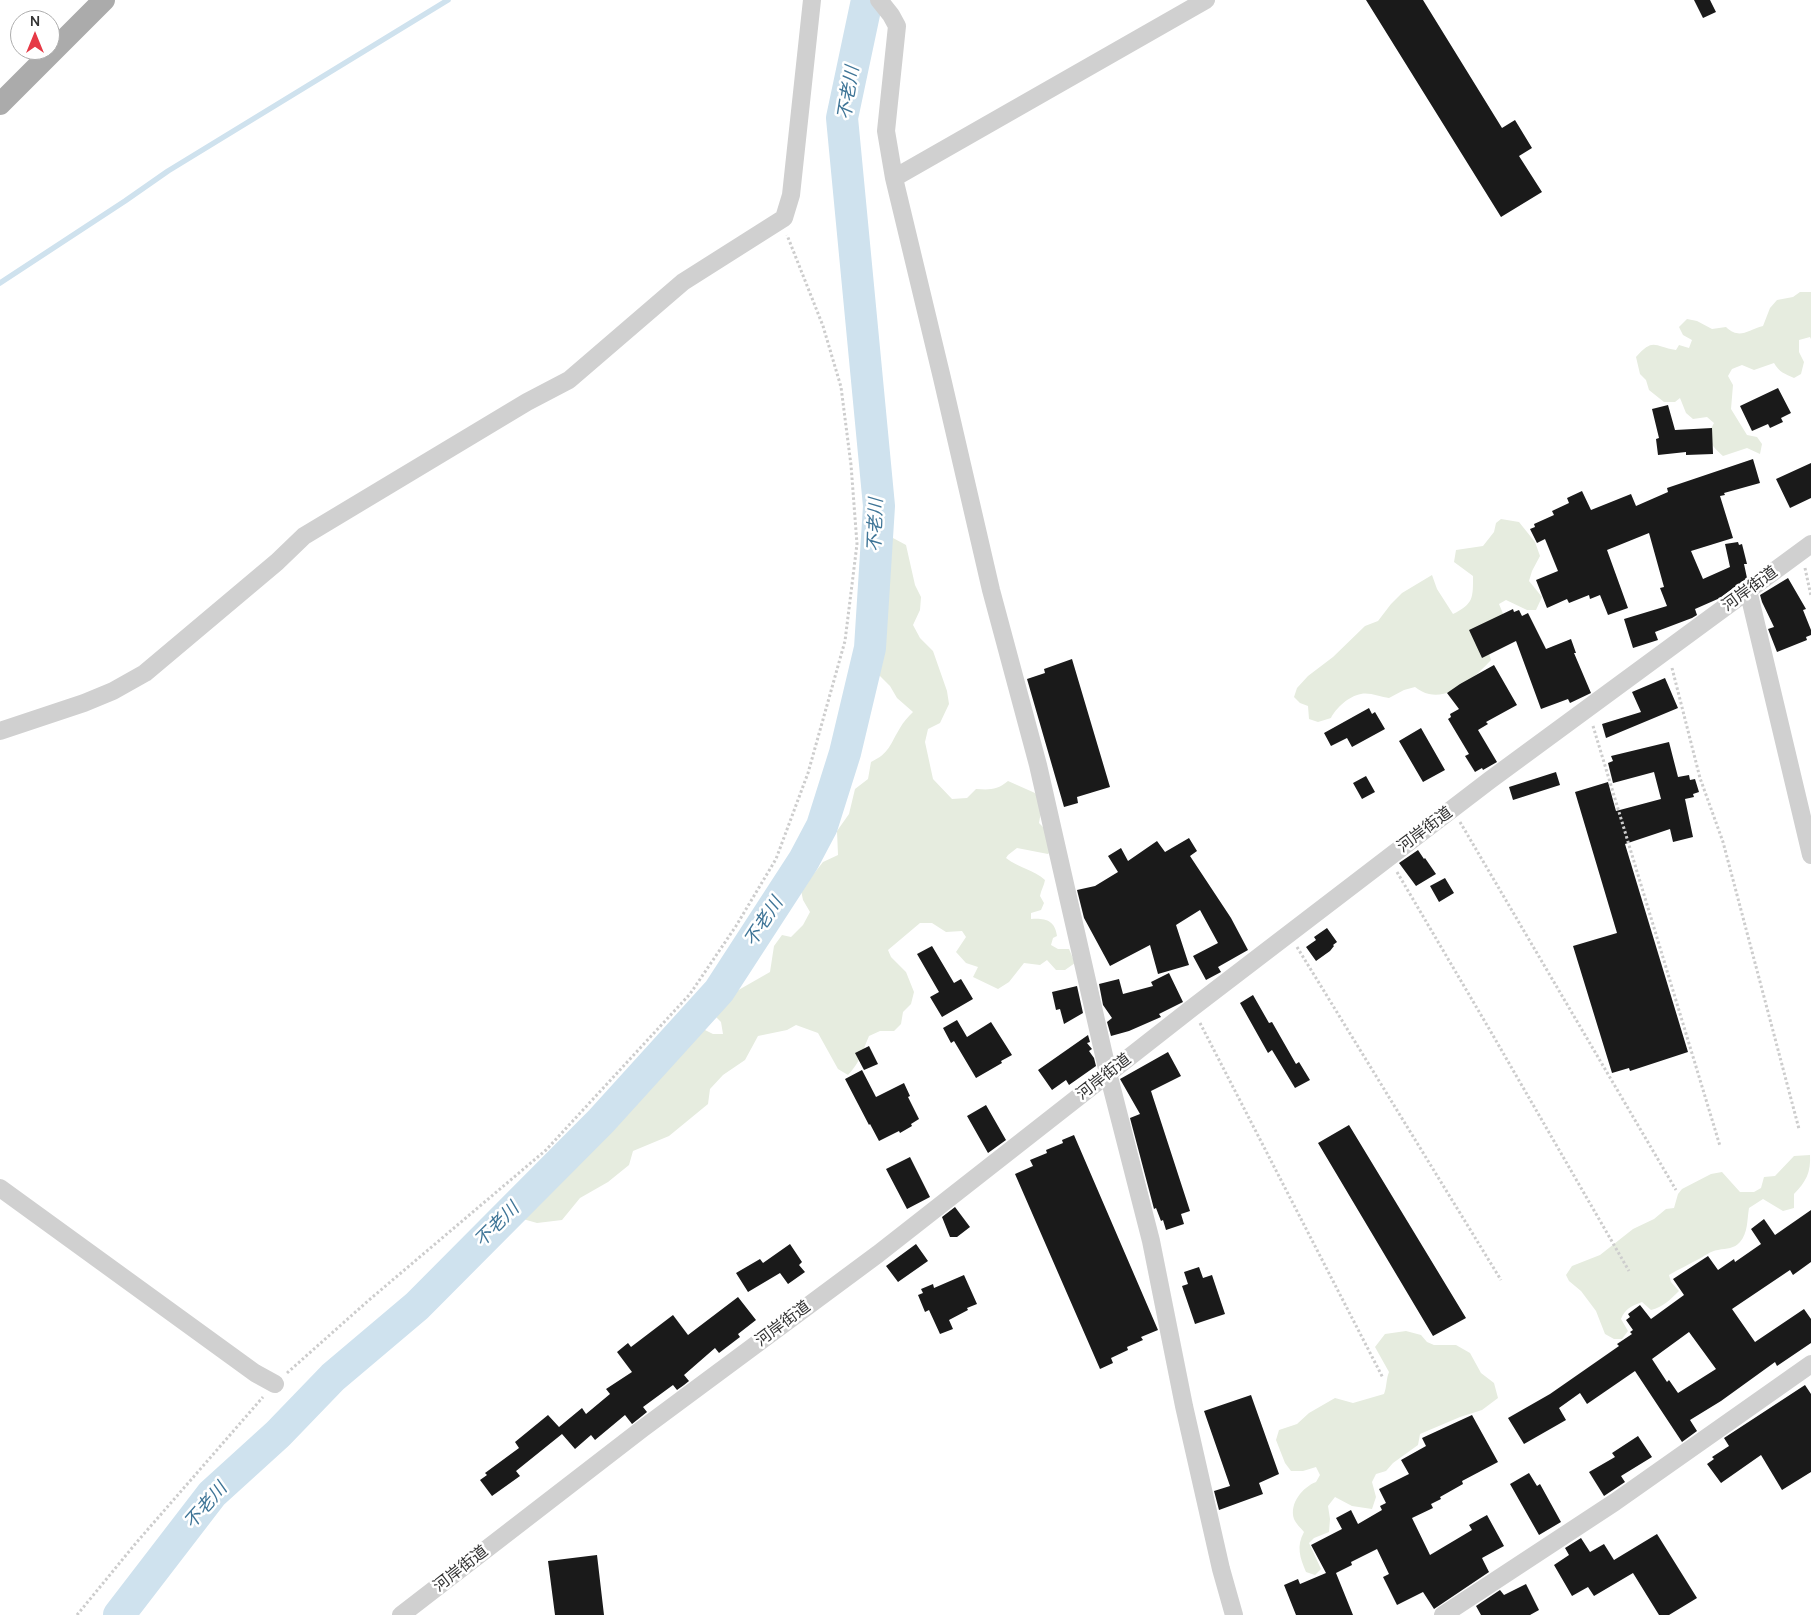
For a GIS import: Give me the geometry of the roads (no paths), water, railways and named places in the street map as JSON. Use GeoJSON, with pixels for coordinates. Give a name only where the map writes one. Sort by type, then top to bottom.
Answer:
{"type":"FeatureCollection","features":[{"type":"Feature","properties":{"kind":"main road"},"geometry":{"type":"LineString","coordinates":[[0,104],[104,0]]}},
{"type":"Feature","properties":{"kind":"street"},"geometry":{"type":"LineString","coordinates":[[0,731],[84,704],[145,674],[277,562],[304,536],[527,402],[569,380],[683,282],[784,218],[791,195],[812,0]]}},
{"type":"Feature","properties":{"kind":"street"},"geometry":{"type":"LineString","coordinates":[[879,0],[897,26],[886,131],[894,178],[991,590],[1038,765],[1108,1073],[1150,1241],[1184,1406],[1221,1568],[1234,1615]]}},
{"type":"Feature","properties":{"kind":"street"},"geometry":{"type":"LineString","coordinates":[[894,178],[1206,0]]}},
{"type":"Feature","properties":{"kind":"street","name":"河岸街道"},"geometry":{"type":"LineString","coordinates":[[401,1615],[642,1429],[878,1254],[1108,1073],[1452,809],[1806,547]]}},
{"type":"Feature","properties":{"kind":"street"},"geometry":{"type":"LineString","coordinates":[[1748,590],[1811,855]]}},
{"type":"Feature","properties":{"kind":"street"},"geometry":{"type":"LineString","coordinates":[[0,1188],[255,1373],[275,1384]]}},
{"type":"Feature","properties":{"kind":"street"},"geometry":{"type":"LineString","coordinates":[[1443,1615],[1615,1502],[1811,1364]]}},
{"type":"Feature","properties":{"kind":"waterway"},"geometry":{"type":"LineString","coordinates":[[0,283],[168,171],[448,0]]}},
{"type":"Feature","properties":{"kind":"waterway","name":"不老川"},"geometry":{"type":"LineString","coordinates":[[119,1615],[212,1494],[278,1434],[333,1377],[417,1306],[601,1121],[719,991],[804,860],[822,826],[845,753],[870,648],[879,506],[842,118],[867,0]]}}]}
